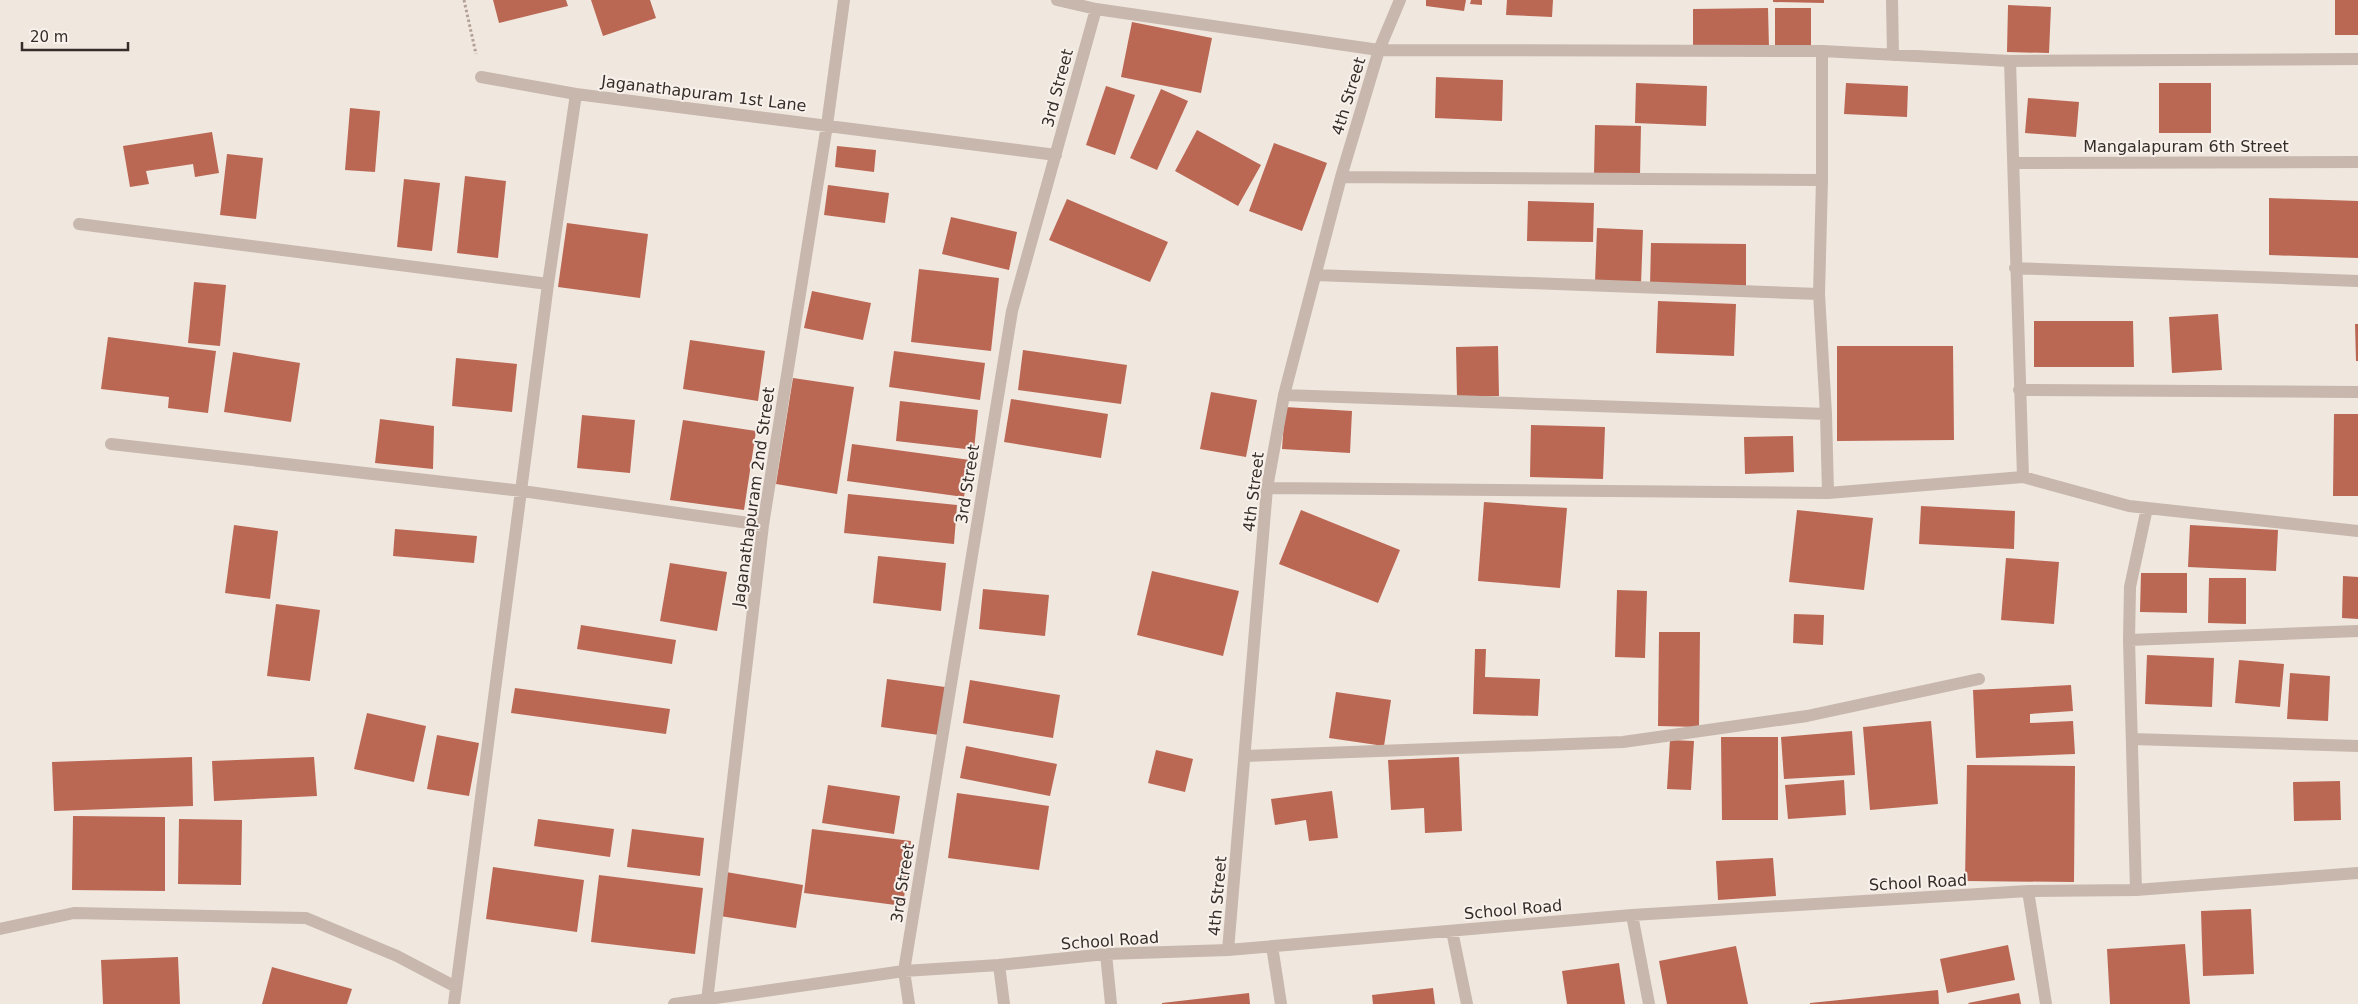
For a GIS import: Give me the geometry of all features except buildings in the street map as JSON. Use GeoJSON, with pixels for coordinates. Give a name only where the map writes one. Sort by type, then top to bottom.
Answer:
{"type":"FeatureCollection","features":[{"type":"Feature","properties":{"kind":"street","name":"Jaganathapuram 2nd Street"},"geometry":{"type":"LineString","coordinates":[[706,1000],[763,525],[827,125],[844,0]]}},
{"type":"Feature","properties":{"kind":"street"},"geometry":{"type":"LineString","coordinates":[[1057,0],[1096,9],[1379,50],[1822,52],[2010,61],[2358,59]]}},
{"type":"Feature","properties":{"kind":"street","name":"4th Street"},"geometry":{"type":"LineString","coordinates":[[1228,950],[1267,488],[1284,395],[1341,177],[1379,50],[1400,0]]}},
{"type":"Feature","properties":{"kind":"street"},"geometry":{"type":"LineString","coordinates":[[1892,0],[1893,55]]}},
{"type":"Feature","properties":{"kind":"street","name":"3rd Street"},"geometry":{"type":"LineString","coordinates":[[908,1004],[904,971],[1012,311],[1096,9]]}},
{"type":"Feature","properties":{"kind":"street"},"geometry":{"type":"LineString","coordinates":[[1822,52],[1822,180],[1819,294],[1826,414],[1828,493]]}},
{"type":"Feature","properties":{"kind":"street"},"geometry":{"type":"LineString","coordinates":[[2010,61],[2015,164],[2015,268],[2023,477]]}},
{"type":"Feature","properties":{"kind":"street","name":"Jaganathapuram 1st Lane"},"geometry":{"type":"LineString","coordinates":[[481,77],[576,94],[1056,155]]}},
{"type":"Feature","properties":{"kind":"street"},"geometry":{"type":"LineString","coordinates":[[454,1004],[548,284],[576,94]]}},
{"type":"Feature","properties":{"kind":"street","name":"Mangalapuram 6th Street"},"geometry":{"type":"LineString","coordinates":[[2015,164],[2358,162]]}},
{"type":"Feature","properties":{"kind":"street"},"geometry":{"type":"LineString","coordinates":[[1341,177],[1822,180]]}},
{"type":"Feature","properties":{"kind":"street"},"geometry":{"type":"LineString","coordinates":[[79,224],[548,284]]}},
{"type":"Feature","properties":{"kind":"street"},"geometry":{"type":"LineString","coordinates":[[2015,268],[2358,281]]}},
{"type":"Feature","properties":{"kind":"street"},"geometry":{"type":"LineString","coordinates":[[1316,275],[1819,294]]}},
{"type":"Feature","properties":{"kind":"street"},"geometry":{"type":"LineString","coordinates":[[2019,390],[2358,392]]}},
{"type":"Feature","properties":{"kind":"street"},"geometry":{"type":"LineString","coordinates":[[1284,395],[1826,414]]}},
{"type":"Feature","properties":{"kind":"street"},"geometry":{"type":"LineString","coordinates":[[111,444],[522,492],[763,525]]}},
{"type":"Feature","properties":{"kind":"street"},"geometry":{"type":"LineString","coordinates":[[1267,488],[1828,493],[2023,477],[2129,506],[2358,531]]}},
{"type":"Feature","properties":{"kind":"street"},"geometry":{"type":"LineString","coordinates":[[2136,890],[2129,640],[2130,588],[2147,508]]}},
{"type":"Feature","properties":{"kind":"street"},"geometry":{"type":"LineString","coordinates":[[2129,640],[2358,631]]}},
{"type":"Feature","properties":{"kind":"street"},"geometry":{"type":"LineString","coordinates":[[1245,756],[1623,742],[1807,716],[1979,678]]}},
{"type":"Feature","properties":{"kind":"street"},"geometry":{"type":"LineString","coordinates":[[2132,739],[2358,746]]}},
{"type":"Feature","properties":{"kind":"street","name":"School Road"},"geometry":{"type":"LineString","coordinates":[[674,1004],[904,971],[999,965],[1106,954],[1228,950],[1632,915],[2028,891],[2136,890],[2358,873]]}},
{"type":"Feature","properties":{"kind":"street"},"geometry":{"type":"LineString","coordinates":[[2028,891],[2046,1004]]}},
{"type":"Feature","properties":{"kind":"street"},"geometry":{"type":"LineString","coordinates":[[0,929],[74,913],[306,918],[397,956],[456,988]]}},
{"type":"Feature","properties":{"kind":"street"},"geometry":{"type":"LineString","coordinates":[[1632,915],[1649,1004]]}},
{"type":"Feature","properties":{"kind":"street"},"geometry":{"type":"LineString","coordinates":[[1452,931],[1467,1004]]}},
{"type":"Feature","properties":{"kind":"street"},"geometry":{"type":"LineString","coordinates":[[1272,946],[1281,1004]]}},
{"type":"Feature","properties":{"kind":"street"},"geometry":{"type":"LineString","coordinates":[[1106,954],[1111,1004]]}},
{"type":"Feature","properties":{"kind":"street"},"geometry":{"type":"LineString","coordinates":[[999,965],[1004,1004]]}},
{"type":"Feature","properties":{"kind":"path"},"geometry":{"type":"LineString","coordinates":[[464,0],[481,77]]}}]}
